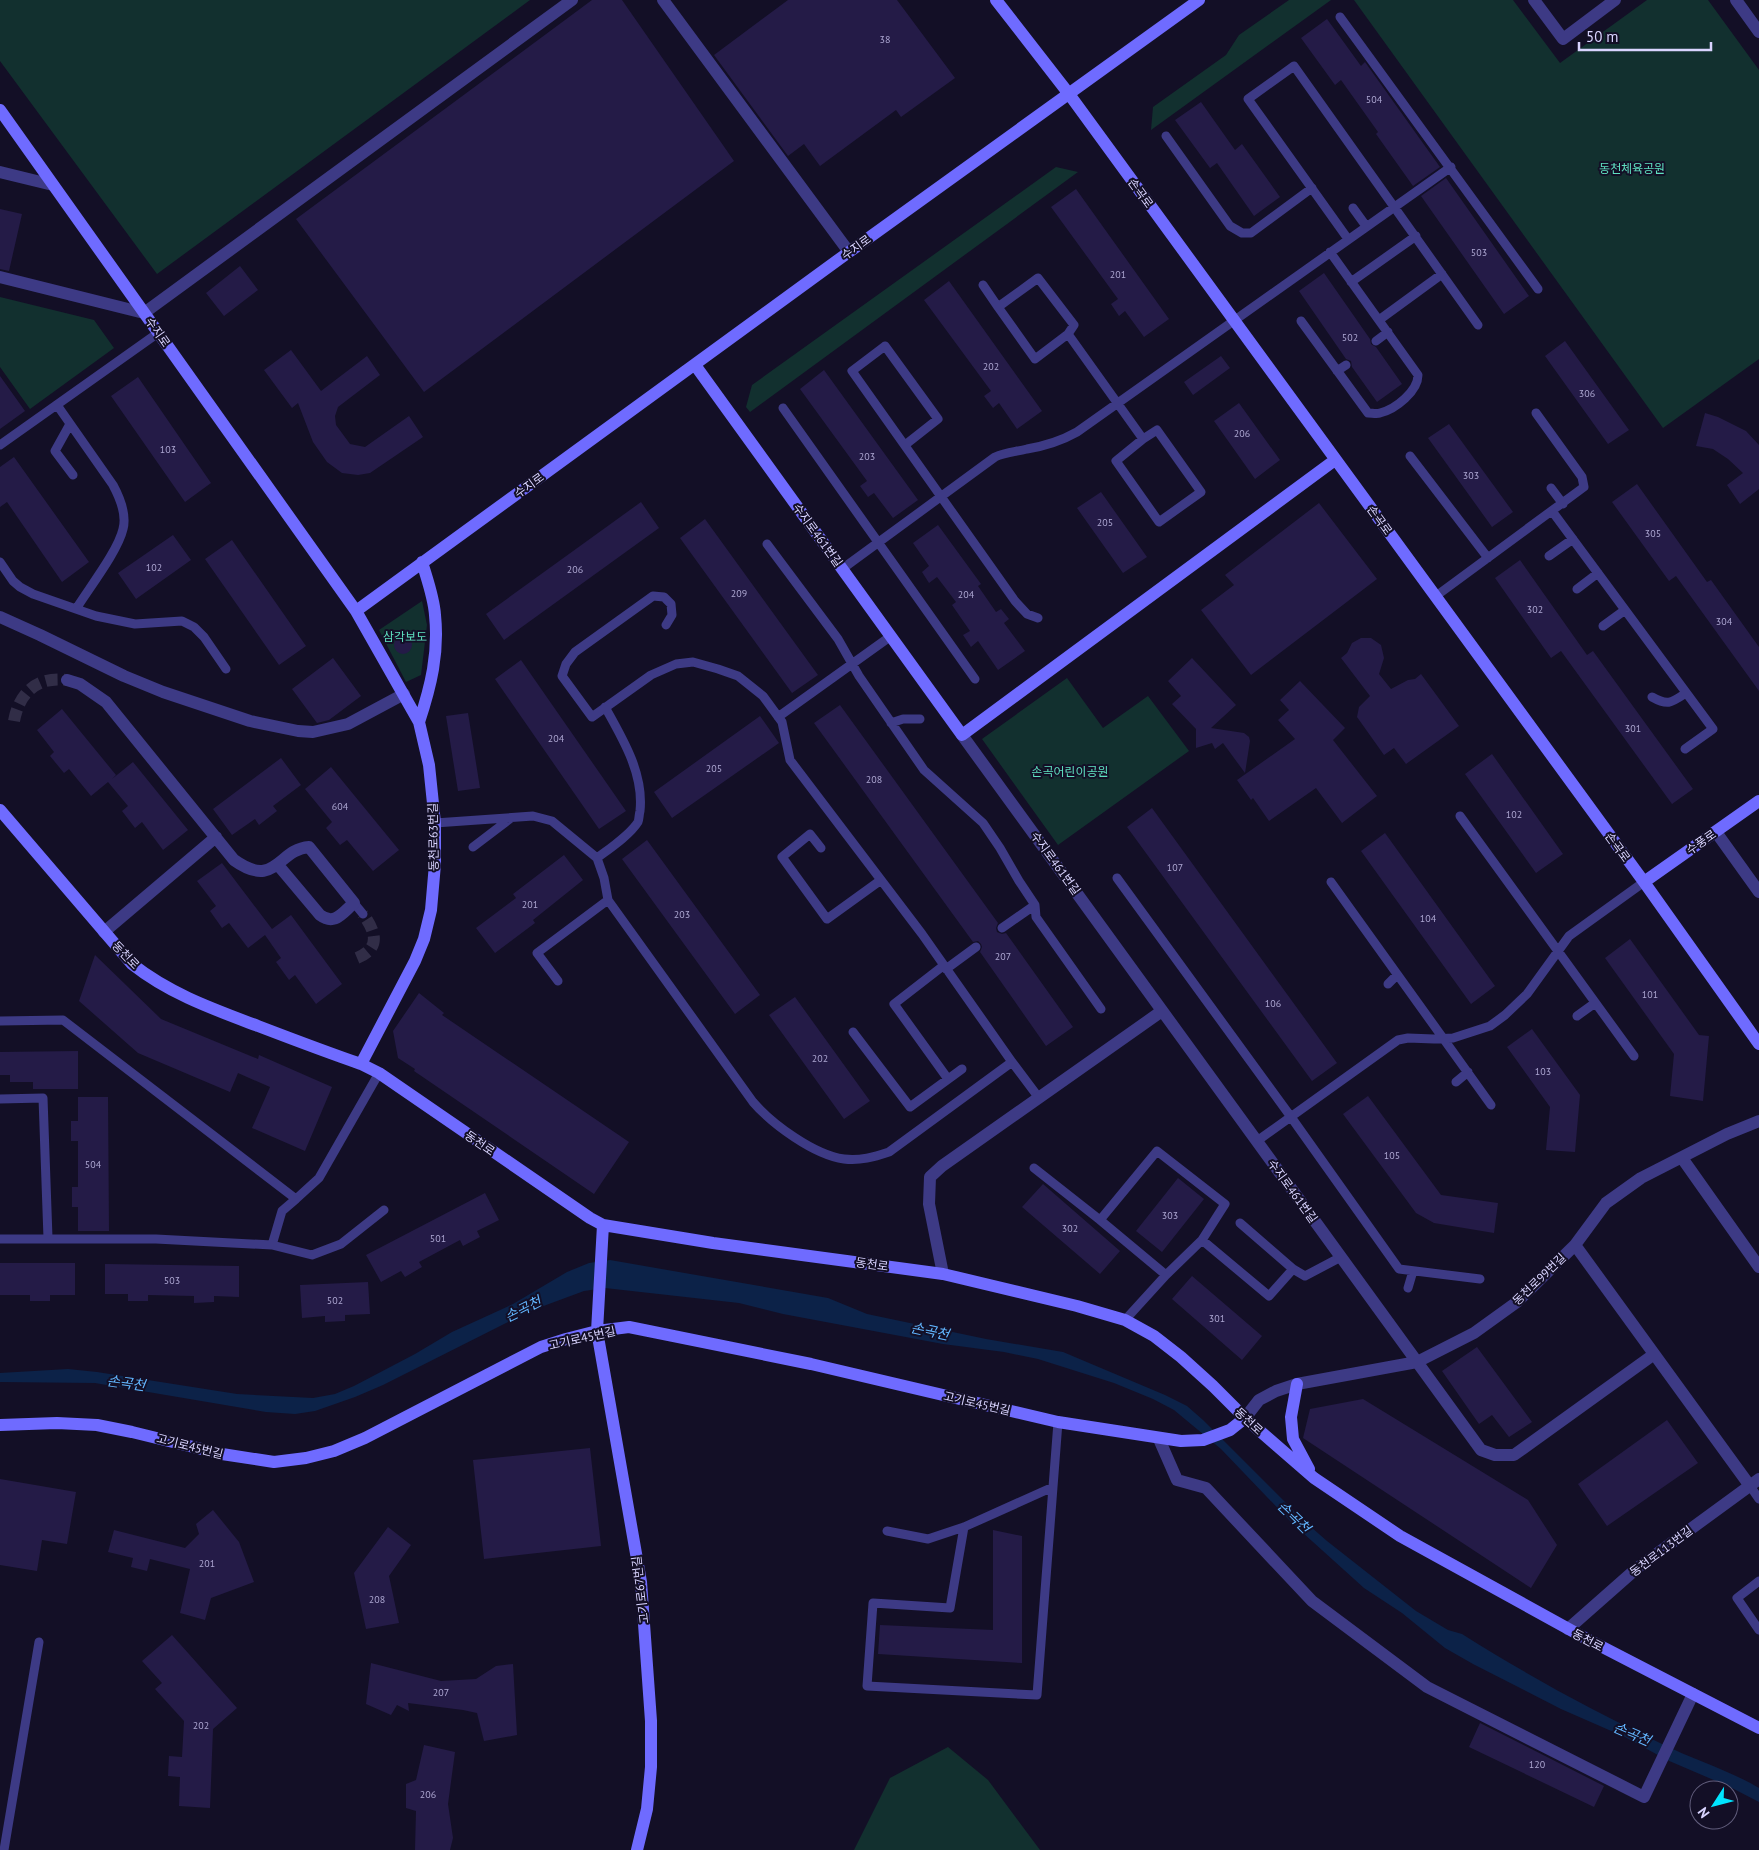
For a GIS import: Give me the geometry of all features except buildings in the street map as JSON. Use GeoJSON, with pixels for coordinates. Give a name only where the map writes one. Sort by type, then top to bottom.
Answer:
{"type":"FeatureCollection","features":[{"type":"Feature","properties":{"kind":"street"},"geometry":{"type":"LineString","coordinates":[[0,277],[144,313],[572,0]]}},
{"type":"Feature","properties":{"kind":"street"},"geometry":{"type":"LineString","coordinates":[[663,0],[849,252]]}},
{"type":"Feature","properties":{"kind":"street","name":"손곡로"},"geometry":{"type":"LineString","coordinates":[[996,0],[1069,94],[1436,596],[1759,1044]]}},
{"type":"Feature","properties":{"kind":"street","name":"수지로"},"geometry":{"type":"LineString","coordinates":[[0,110],[356,611],[1199,0]]}},
{"type":"Feature","properties":{"kind":"street"},"geometry":{"type":"LineString","coordinates":[[1534,0],[1563,39],[1615,0]]}},
{"type":"Feature","properties":{"kind":"street"},"geometry":{"type":"LineString","coordinates":[[1736,0],[1759,32]]}},
{"type":"Feature","properties":{"kind":"street"},"geometry":{"type":"LineString","coordinates":[[0,172],[53,185]]}},
{"type":"Feature","properties":{"kind":"street","name":"수지로461번길"},"geometry":{"type":"LineString","coordinates":[[695,365],[1481,1450],[1495,1455],[1514,1455],[1653,1355]]}},
{"type":"Feature","properties":{"kind":"street"},"geometry":{"type":"LineString","coordinates":[[962,735],[1335,460]]}},
{"type":"Feature","properties":{"kind":"street"},"geometry":{"type":"LineString","coordinates":[[419,722],[430,689],[436,648],[435,613],[422,562]]}},
{"type":"Feature","properties":{"kind":"street","name":"동천로63번길"},"geometry":{"type":"LineString","coordinates":[[356,611],[419,722],[429,765],[435,823],[431,910],[424,939],[415,961],[361,1064]]}},
{"type":"Feature","properties":{"kind":"street"},"geometry":{"type":"LineString","coordinates":[[0,617],[124,676],[163,692],[250,721],[298,731],[313,732],[348,724],[404,694]]}},
{"type":"Feature","properties":{"kind":"street"},"geometry":{"type":"LineString","coordinates":[[67,680],[80,684],[106,702],[234,860],[255,871],[268,870],[278,865],[300,847],[309,847],[354,904],[334,920],[327,920],[320,915],[278,865]]}},
{"type":"Feature","properties":{"kind":"street","name":"수풍로"},"geometry":{"type":"LineString","coordinates":[[1644,882],[1759,801]]}},
{"type":"Feature","properties":{"kind":"street","name":"동천로"},"geometry":{"type":"LineString","coordinates":[[0,810],[132,964],[150,979],[171,991],[217,1011],[361,1064],[378,1073],[603,1225],[943,1274],[1077,1306],[1125,1320],[1154,1336],[1180,1357],[1245,1418],[1314,1478],[1400,1536],[1568,1629],[1759,1728]]}},
{"type":"Feature","properties":{"kind":"street"},"geometry":{"type":"LineString","coordinates":[[1716,832],[1759,892]]}},
{"type":"Feature","properties":{"kind":"street"},"geometry":{"type":"LineString","coordinates":[[104,932],[216,837]]}},
{"type":"Feature","properties":{"kind":"street"},"geometry":{"type":"LineString","coordinates":[[943,1274],[929,1204],[930,1177],[942,1166],[1162,1011]]}},
{"type":"Feature","properties":{"kind":"street","name":"동천로99번길"},"geometry":{"type":"LineString","coordinates":[[1245,1418],[1259,1400],[1276,1391],[1297,1384],[1417,1362],[1474,1333],[1517,1302],[1574,1245],[1606,1203],[1641,1178],[1727,1134],[1759,1121]]}},
{"type":"Feature","properties":{"kind":"street"},"geometry":{"type":"LineString","coordinates":[[1682,1158],[1759,1267]]}},
{"type":"Feature","properties":{"kind":"street","name":"고기로67번길"},"geometry":{"type":"LineString","coordinates":[[603,1225],[597,1331],[640,1582],[651,1721],[652,1766],[647,1809],[637,1850]]}},
{"type":"Feature","properties":{"kind":"street"},"geometry":{"type":"LineString","coordinates":[[1574,1245],[1653,1355],[1754,1483]]}},
{"type":"Feature","properties":{"kind":"street","name":"고기로45번길"},"geometry":{"type":"LineString","coordinates":[[0,1425],[57,1423],[96,1425],[222,1454],[274,1462],[306,1458],[334,1451],[365,1438],[541,1347],[597,1331],[629,1328],[811,1364],[1058,1422],[1159,1438],[1181,1441],[1203,1440],[1230,1430],[1245,1418]]}},
{"type":"Feature","properties":{"kind":"street"},"geometry":{"type":"LineString","coordinates":[[1297,1384],[1291,1417],[1293,1439],[1314,1478]]}},
{"type":"Feature","properties":{"kind":"street"},"geometry":{"type":"LineString","coordinates":[[1159,1438],[1177,1480],[1206,1488],[1312,1601],[1428,1687],[1644,1797],[1693,1694]]}},
{"type":"Feature","properties":{"kind":"street","name":"동천로113번길"},"geometry":{"type":"LineString","coordinates":[[1568,1629],[1636,1569],[1754,1483]]}},
{"type":"Feature","properties":{"kind":"lane"},"geometry":{"type":"LineString","coordinates":[[1340,17],[1538,289]]}},
{"type":"Feature","properties":{"kind":"lane"},"geometry":{"type":"LineString","coordinates":[[1348,239],[1248,99],[1294,66],[1478,325]]}},
{"type":"Feature","properties":{"kind":"lane"},"geometry":{"type":"LineString","coordinates":[[1166,136],[1230,226],[1242,233],[1251,233],[1312,188]]}},
{"type":"Feature","properties":{"kind":"lane"},"geometry":{"type":"LineString","coordinates":[[842,568],[995,457],[1007,452],[1024,450],[1061,440],[1077,432],[1451,167]]}},
{"type":"Feature","properties":{"kind":"lane"},"geometry":{"type":"LineString","coordinates":[[1353,208],[1366,226]]}},
{"type":"Feature","properties":{"kind":"lane"},"geometry":{"type":"LineString","coordinates":[[1351,282],[1416,236]]}},
{"type":"Feature","properties":{"kind":"lane"},"geometry":{"type":"LineString","coordinates":[[1301,321],[1368,413],[1380,414],[1402,401],[1412,391],[1418,380],[1418,375],[1330,252]]}},
{"type":"Feature","properties":{"kind":"lane"},"geometry":{"type":"LineString","coordinates":[[1379,320],[1442,274]]}},
{"type":"Feature","properties":{"kind":"lane"},"geometry":{"type":"LineString","coordinates":[[983,285],[1035,359],[1068,334],[1074,325],[1038,278],[998,306]]}},
{"type":"Feature","properties":{"kind":"lane"},"geometry":{"type":"LineString","coordinates":[[1376,341],[1388,332]]}},
{"type":"Feature","properties":{"kind":"lane"},"geometry":{"type":"LineString","coordinates":[[0,445],[158,333]]}},
{"type":"Feature","properties":{"kind":"lane"},"geometry":{"type":"LineString","coordinates":[[1068,334],[1143,439]]}},
{"type":"Feature","properties":{"kind":"lane"},"geometry":{"type":"LineString","coordinates":[[905,445],[938,419],[886,346],[852,371],[1015,601],[1027,614],[1038,618]]}},
{"type":"Feature","properties":{"kind":"lane"},"geometry":{"type":"LineString","coordinates":[[1337,372],[1346,365]]}},
{"type":"Feature","properties":{"kind":"lane"},"geometry":{"type":"LineString","coordinates":[[57,405],[113,485],[120,499],[124,514],[124,528],[118,543],[76,609]]}},
{"type":"Feature","properties":{"kind":"lane"},"geometry":{"type":"LineString","coordinates":[[783,408],[975,679]]}},
{"type":"Feature","properties":{"kind":"lane"},"geometry":{"type":"LineString","coordinates":[[1436,596],[1584,487],[1582,477],[1536,413]]}},
{"type":"Feature","properties":{"kind":"lane"},"geometry":{"type":"LineString","coordinates":[[70,424],[55,451],[73,475]]}},
{"type":"Feature","properties":{"kind":"lane"},"geometry":{"type":"LineString","coordinates":[[1157,430],[1201,492],[1159,522],[1116,461],[1143,439],[1157,430]]}},
{"type":"Feature","properties":{"kind":"lane"},"geometry":{"type":"LineString","coordinates":[[1410,456],[1488,558]]}},
{"type":"Feature","properties":{"kind":"lane"},"geometry":{"type":"LineString","coordinates":[[1551,488],[1563,504]]}},
{"type":"Feature","properties":{"kind":"lane"},"geometry":{"type":"LineString","coordinates":[[1552,511],[1712,729],[1685,749]]}},
{"type":"Feature","properties":{"kind":"lane"},"geometry":{"type":"LineString","coordinates":[[1549,556],[1573,539]]}},
{"type":"Feature","properties":{"kind":"lane"},"geometry":{"type":"LineString","coordinates":[[767,544],[838,639],[890,723],[924,770],[983,823],[1035,905],[1036,917],[1100,1009]]}},
{"type":"Feature","properties":{"kind":"lane"},"geometry":{"type":"LineString","coordinates":[[0,562],[20,587],[33,594],[76,609],[113,620],[135,624],[182,621],[194,627],[204,637],[226,669]]}},
{"type":"Feature","properties":{"kind":"lane"},"geometry":{"type":"LineString","coordinates":[[1576,589],[1598,573]]}},
{"type":"Feature","properties":{"kind":"lane"},"geometry":{"type":"LineString","coordinates":[[666,625],[672,615],[671,604],[664,597],[653,596],[576,652],[566,664],[562,676],[592,717],[651,675],[676,664],[693,662],[738,676],[763,696],[782,722],[790,760],[881,880],[1039,1098]]}},
{"type":"Feature","properties":{"kind":"lane"},"geometry":{"type":"LineString","coordinates":[[1603,626],[1625,610]]}},
{"type":"Feature","properties":{"kind":"lane"},"geometry":{"type":"LineString","coordinates":[[778,717],[891,636]]}},
{"type":"Feature","properties":{"kind":"lane"},"geometry":{"type":"LineString","coordinates":[[1652,697],[1662,703],[1674,701],[1686,693]]}},
{"type":"Feature","properties":{"kind":"lane"},"geometry":{"type":"LineString","coordinates":[[597,858],[625,836],[638,822],[641,801],[633,763],[605,708]]}},
{"type":"Feature","properties":{"kind":"lane"},"geometry":{"type":"LineString","coordinates":[[890,723],[903,719],[920,718]]}},
{"type":"Feature","properties":{"kind":"lane"},"geometry":{"type":"LineString","coordinates":[[435,823],[533,816],[552,821],[597,858],[604,878],[608,900],[765,1116],[799,1139],[829,1155],[843,1159],[859,1160],[889,1152],[1012,1062]]}},
{"type":"Feature","properties":{"kind":"lane"},"geometry":{"type":"LineString","coordinates":[[1460,816],[1634,1056]]}},
{"type":"Feature","properties":{"kind":"lane"},"geometry":{"type":"LineString","coordinates":[[473,847],[511,817]]}},
{"type":"Feature","properties":{"kind":"lane"},"geometry":{"type":"LineString","coordinates":[[821,848],[810,834],[782,857],[827,919],[881,880]]}},
{"type":"Feature","properties":{"kind":"lane"},"geometry":{"type":"LineString","coordinates":[[1116,878],[1292,1117],[1399,1269],[1480,1279]]}},
{"type":"Feature","properties":{"kind":"lane"},"geometry":{"type":"LineString","coordinates":[[1331,882],[1491,1105]]}},
{"type":"Feature","properties":{"kind":"lane"},"geometry":{"type":"LineString","coordinates":[[1257,1141],[1398,1040],[1408,1038],[1443,1038],[1466,1034],[1490,1026],[1506,1015],[1527,994],[1569,936],[1644,882]]}},
{"type":"Feature","properties":{"kind":"lane"},"geometry":{"type":"LineString","coordinates":[[558,980],[538,953],[608,900]]}},
{"type":"Feature","properties":{"kind":"lane"},"geometry":{"type":"LineString","coordinates":[[354,904],[363,914]]}},
{"type":"Feature","properties":{"kind":"lane"},"geometry":{"type":"LineString","coordinates":[[1002,928],[1035,905]]}},
{"type":"Feature","properties":{"kind":"lane"},"geometry":{"type":"LineString","coordinates":[[948,1079],[894,1004],[976,946]]}},
{"type":"Feature","properties":{"kind":"lane"},"geometry":{"type":"LineString","coordinates":[[1388,984],[1398,975]]}},
{"type":"Feature","properties":{"kind":"lane"},"geometry":{"type":"LineString","coordinates":[[1577,1016],[1595,1003]]}},
{"type":"Feature","properties":{"kind":"lane"},"geometry":{"type":"LineString","coordinates":[[0,1021],[63,1020],[296,1199]]}},
{"type":"Feature","properties":{"kind":"lane"},"geometry":{"type":"LineString","coordinates":[[853,1032],[910,1106],[962,1069]]}},
{"type":"Feature","properties":{"kind":"lane"},"geometry":{"type":"LineString","coordinates":[[1456,1082],[1468,1072]]}},
{"type":"Feature","properties":{"kind":"lane"},"geometry":{"type":"LineString","coordinates":[[272,1246],[282,1212],[319,1178],[378,1073]]}},
{"type":"Feature","properties":{"kind":"lane"},"geometry":{"type":"LineString","coordinates":[[0,1100],[43,1098],[48,1238]]}},
{"type":"Feature","properties":{"kind":"lane"},"geometry":{"type":"LineString","coordinates":[[1100,1220],[1157,1151],[1226,1204],[1202,1240],[1166,1274],[1125,1320]]}},
{"type":"Feature","properties":{"kind":"lane"},"geometry":{"type":"LineString","coordinates":[[1034,1168],[1166,1274]]}},
{"type":"Feature","properties":{"kind":"lane"},"geometry":{"type":"LineString","coordinates":[[0,1239],[156,1240],[272,1246],[312,1255],[341,1244],[384,1210]]}},
{"type":"Feature","properties":{"kind":"lane"},"geometry":{"type":"LineString","coordinates":[[1240,1223],[1293,1269],[1304,1276],[1341,1257]]}},
{"type":"Feature","properties":{"kind":"lane"},"geometry":{"type":"LineString","coordinates":[[1202,1240],[1268,1296],[1293,1269]]}},
{"type":"Feature","properties":{"kind":"lane"},"geometry":{"type":"LineString","coordinates":[[1408,1288],[1413,1271]]}},
{"type":"Feature","properties":{"kind":"lane"},"geometry":{"type":"LineString","coordinates":[[964,1528],[950,1608],[873,1602],[866,1686],[1037,1695],[1058,1422]]}},
{"type":"Feature","properties":{"kind":"lane"},"geometry":{"type":"LineString","coordinates":[[1754,1483],[1759,1499]]}},
{"type":"Feature","properties":{"kind":"lane"},"geometry":{"type":"LineString","coordinates":[[887,1531],[928,1538],[964,1528],[1053,1487]]}},
{"type":"Feature","properties":{"kind":"lane"},"geometry":{"type":"LineString","coordinates":[[1759,1581],[1737,1598],[1759,1630]]}},
{"type":"Feature","properties":{"kind":"lane"},"geometry":{"type":"LineString","coordinates":[[4,1850],[39,1642]]}},
{"type":"Feature","properties":{"kind":"green space"},"geometry":{"type":"Polygon","coordinates":[[[0,0],[530,0],[157,274],[0,61],[0,0]]]}},
{"type":"Feature","properties":{"kind":"green space"},"geometry":{"type":"Polygon","coordinates":[[[1289,0],[1331,0],[1151,130],[1153,107],[1226,55],[1239,35],[1289,0]]]}},
{"type":"Feature","properties":{"kind":"green space","name":"동천체육공원"},"geometry":{"type":"Polygon","coordinates":[[[1354,0],[1513,0],[1560,63],[1647,0],[1708,0],[1759,70],[1759,359],[1663,428],[1354,0]]]}},
{"type":"Feature","properties":{"kind":"green space"},"geometry":{"type":"Polygon","coordinates":[[[1056,167],[1078,172],[750,412],[746,407],[752,385],[1056,167]]]}},
{"type":"Feature","properties":{"kind":"green space"},"geometry":{"type":"Polygon","coordinates":[[[0,297],[94,320],[114,348],[30,409],[0,367],[0,297]]]}},
{"type":"Feature","properties":{"kind":"green space","name":"삼각보도"},"geometry":{"type":"Polygon","coordinates":[[[422,601],[427,625],[421,675],[406,682],[379,630],[422,601]]]}},
{"type":"Feature","properties":{"kind":"green space","name":"손곡어린이공원"},"geometry":{"type":"Polygon","coordinates":[[[1067,678],[1103,728],[1148,696],[1189,751],[1058,845],[982,739],[1067,678]]]}},
{"type":"Feature","properties":{"kind":"green space"},"geometry":{"type":"Polygon","coordinates":[[[948,1747],[988,1780],[1040,1850],[854,1850],[890,1778],[948,1747]]]}},
{"type":"Feature","properties":{"kind":"water","name":"손곡천"},"geometry":{"type":"Polygon","coordinates":[[[610,1260],[828,1298],[867,1314],[986,1339],[1063,1352],[1165,1395],[1187,1406],[1303,1520],[1416,1611],[1448,1630],[1462,1634],[1560,1692],[1611,1719],[1674,1750],[1724,1770],[1759,1788],[1759,1802],[1739,1792],[1739,1780],[1714,1780],[1667,1760],[1625,1737],[1561,1709],[1445,1648],[1402,1613],[1364,1588],[1292,1523],[1221,1449],[1174,1410],[1114,1383],[1038,1359],[1004,1352],[943,1344],[783,1314],[739,1303],[605,1288],[584,1291],[530,1311],[383,1385],[315,1411],[295,1414],[266,1412],[95,1383],[0,1382],[0,1373],[68,1369],[237,1394],[313,1398],[335,1394],[415,1354],[452,1332],[513,1304],[567,1272],[589,1263],[610,1260]]]}},
{"type":"Feature","properties":{"kind":"tunnel"},"geometry":{"type":"LineString","coordinates":[[14,721],[20,702],[31,688],[47,681],[56,679],[67,680]]}},
{"type":"Feature","properties":{"kind":"tunnel"},"geometry":{"type":"LineString","coordinates":[[357,958],[370,949],[374,939],[371,927],[363,914]]}}]}
